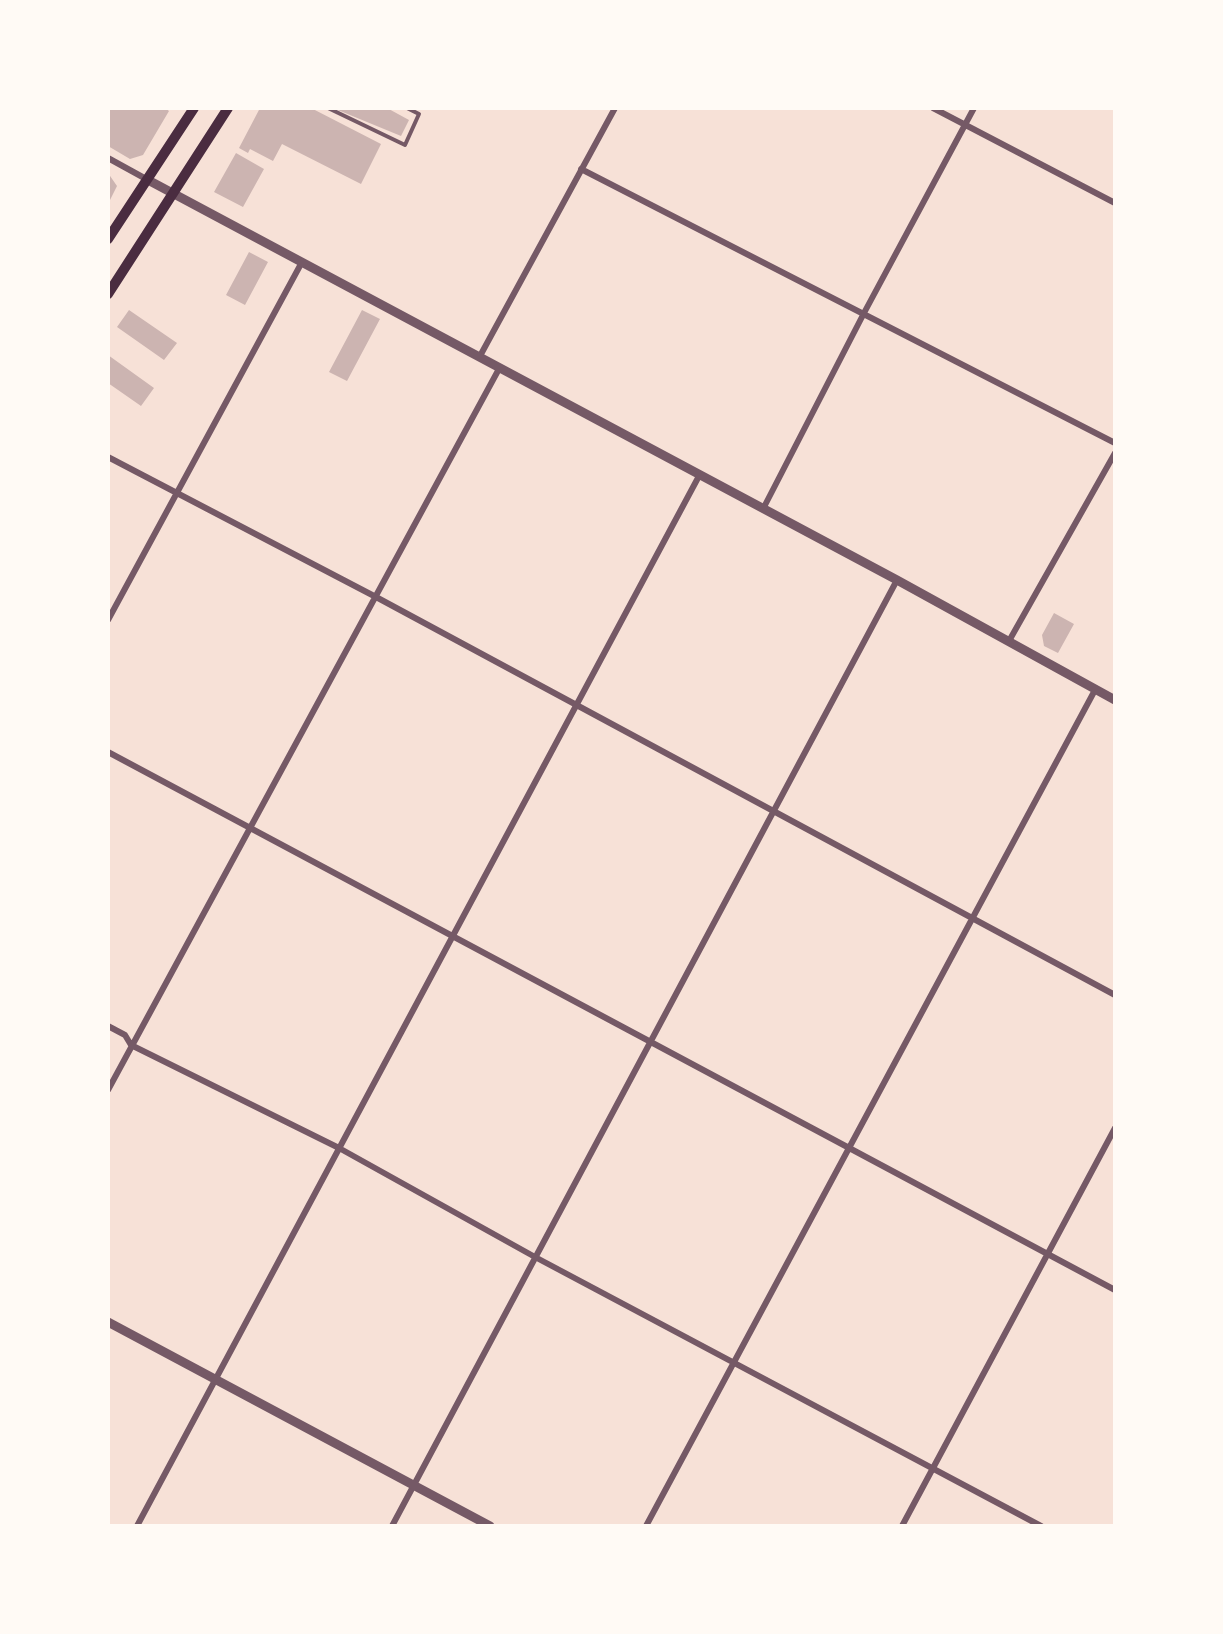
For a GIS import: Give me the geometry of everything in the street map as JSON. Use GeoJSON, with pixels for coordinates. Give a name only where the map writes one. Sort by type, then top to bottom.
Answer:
{"type":"FeatureCollection","features":[{"type":"Feature","properties":{"kind":"main road"},"geometry":{"type":"LineString","coordinates":[[108,239],[194,108]]}},
{"type":"Feature","properties":{"kind":"main road"},"geometry":{"type":"LineString","coordinates":[[108,294],[228,108]]}},
{"type":"Feature","properties":{"kind":"street"},"geometry":{"type":"LineString","coordinates":[[480,356],[615,108]]}},
{"type":"Feature","properties":{"kind":"street"},"geometry":{"type":"LineString","coordinates":[[933,108],[1115,203]]}},
{"type":"Feature","properties":{"kind":"street"},"geometry":{"type":"LineString","coordinates":[[763,509],[864,313],[974,108]]}},
{"type":"Feature","properties":{"kind":"street"},"geometry":{"type":"LineString","coordinates":[[108,158],[897,580],[1115,700]]}},
{"type":"Feature","properties":{"kind":"street"},"geometry":{"type":"LineString","coordinates":[[581,168],[1115,443]]}},
{"type":"Feature","properties":{"kind":"street"},"geometry":{"type":"LineString","coordinates":[[108,620],[302,262]]}},
{"type":"Feature","properties":{"kind":"street"},"geometry":{"type":"LineString","coordinates":[[108,1090],[253,827],[500,367]]}},
{"type":"Feature","properties":{"kind":"street"},"geometry":{"type":"LineString","coordinates":[[1009,641],[1115,453]]}},
{"type":"Feature","properties":{"kind":"street"},"geometry":{"type":"LineString","coordinates":[[108,457],[376,597],[1115,995]]}},
{"type":"Feature","properties":{"kind":"street"},"geometry":{"type":"LineString","coordinates":[[137,1526],[699,476]]}},
{"type":"Feature","properties":{"kind":"street"},"geometry":{"type":"LineString","coordinates":[[392,1526],[897,580]]}},
{"type":"Feature","properties":{"kind":"street"},"geometry":{"type":"LineString","coordinates":[[646,1526],[1095,690]]}},
{"type":"Feature","properties":{"kind":"street"},"geometry":{"type":"LineString","coordinates":[[108,752],[253,827],[1115,1290]]}},
{"type":"Feature","properties":{"kind":"street"},"geometry":{"type":"LineString","coordinates":[[108,1026],[125,1035],[131,1046],[339,1148],[535,1257],[1041,1526]]}},
{"type":"Feature","properties":{"kind":"street"},"geometry":{"type":"LineString","coordinates":[[902,1526],[1115,1128]]}},
{"type":"Feature","properties":{"kind":"street"},"geometry":{"type":"LineString","coordinates":[[108,1322],[490,1526]]}},
{"type":"Feature","properties":{"kind":"lane"},"geometry":{"type":"LineString","coordinates":[[328,108],[405,145],[419,114],[407,108]]}},
{"type":"Feature","properties":{"kind":"building"},"geometry":{"type":"Polygon","coordinates":[[[108,108],[165,108],[169,111],[143,155],[130,159],[108,146],[108,108]]]}},
{"type":"Feature","properties":{"kind":"building"},"geometry":{"type":"Polygon","coordinates":[[[260,108],[311,108],[381,144],[361,184],[282,144],[273,161],[250,149],[248,153],[239,148],[260,108]]]}},
{"type":"Feature","properties":{"kind":"building"},"geometry":{"type":"Polygon","coordinates":[[[333,108],[387,108],[409,120],[401,136],[333,108]]]}},
{"type":"Feature","properties":{"kind":"building"},"geometry":{"type":"Polygon","coordinates":[[[236,153],[264,169],[243,207],[214,192],[236,153]]]}},
{"type":"Feature","properties":{"kind":"building"},"geometry":{"type":"Polygon","coordinates":[[[108,173],[117,186],[108,204],[108,173]]]}},
{"type":"Feature","properties":{"kind":"building"},"geometry":{"type":"Polygon","coordinates":[[[249,252],[268,262],[245,305],[226,295],[249,252]]]}},
{"type":"Feature","properties":{"kind":"building"},"geometry":{"type":"Polygon","coordinates":[[[129,310],[177,343],[164,360],[117,327],[129,310]]]}},
{"type":"Feature","properties":{"kind":"building"},"geometry":{"type":"Polygon","coordinates":[[[362,310],[380,319],[347,381],[329,372],[362,310]]]}},
{"type":"Feature","properties":{"kind":"building"},"geometry":{"type":"Polygon","coordinates":[[[108,355],[154,388],[141,406],[108,383],[108,355]]]}},
{"type":"Feature","properties":{"kind":"building"},"geometry":{"type":"Polygon","coordinates":[[[1054,613],[1074,624],[1058,653],[1044,646],[1042,635],[1054,613]]]}}]}
